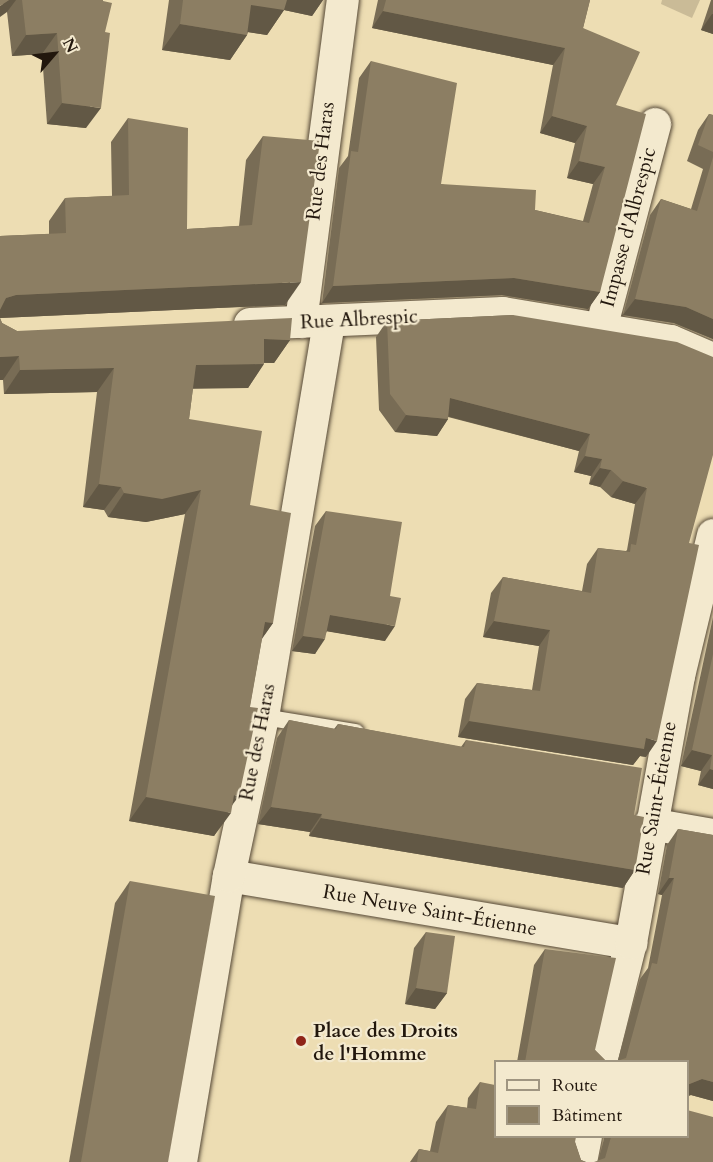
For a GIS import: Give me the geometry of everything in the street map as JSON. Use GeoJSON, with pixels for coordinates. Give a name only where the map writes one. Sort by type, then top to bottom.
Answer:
{"type":"FeatureCollection","features":[{"type":"Feature","properties":{"kind":"street","name":"Rue des Haras"},"geometry":{"type":"LineString","coordinates":[[181,1162],[229,876],[263,717],[315,321],[343,0]]}},
{"type":"Feature","properties":{"kind":"street","name":"Impasse d'Albrespic"},"geometry":{"type":"LineString","coordinates":[[601,329],[655,124]]}},
{"type":"Feature","properties":{"kind":"street","name":"Rue Albrespic"},"geometry":{"type":"LineString","coordinates":[[220,326],[503,313],[671,341],[713,359]]}},
{"type":"Feature","properties":{"kind":"street","name":"Rue Saint-Étienne"},"geometry":{"type":"LineString","coordinates":[[602,1060],[631,943],[650,824],[653,779],[711,545]]}},
{"type":"Feature","properties":{"kind":"street"},"geometry":{"type":"LineString","coordinates":[[650,824],[713,835]]}},
{"type":"Feature","properties":{"kind":"street","name":"Rue Neuve Saint-Étienne"},"geometry":{"type":"LineString","coordinates":[[229,876],[631,943]]}},
{"type":"Feature","properties":{"kind":"street"},"geometry":{"type":"LineString","coordinates":[[581,1162],[586,1138]]}},
{"type":"Feature","properties":{"kind":"lane"},"geometry":{"type":"LineString","coordinates":[[263,717],[379,736]]}},
{"type":"Feature","properties":{"kind":"shaded area"},"geometry":{"type":"Polygon","coordinates":[[[662,0],[700,0],[692,18],[661,4],[662,0]]]}},
{"type":"Feature","properties":{"kind":"building"},"geometry":{"type":"Polygon","coordinates":[[[0,0],[9,0],[0,6],[0,0]]]}},
{"type":"Feature","properties":{"kind":"building"},"geometry":{"type":"Polygon","coordinates":[[[22,0],[103,0],[112,3],[105,32],[110,33],[101,108],[62,103],[57,33],[26,35],[22,0]]]}},
{"type":"Feature","properties":{"kind":"building"},"geometry":{"type":"Polygon","coordinates":[[[183,0],[287,0],[284,10],[251,5],[247,35],[180,24],[183,0]]]}},
{"type":"Feature","properties":{"kind":"building"},"geometry":{"type":"Polygon","coordinates":[[[386,0],[590,0],[583,28],[640,52],[616,105],[646,114],[600,292],[514,278],[333,286],[351,151],[358,152],[371,61],[457,83],[441,184],[536,190],[535,210],[589,223],[605,167],[579,161],[587,126],[552,116],[565,48],[383,11],[386,0]]]}},
{"type":"Feature","properties":{"kind":"building"},"geometry":{"type":"Polygon","coordinates":[[[709,114],[713,115],[713,152],[698,145],[709,114]]]}},
{"type":"Feature","properties":{"kind":"building"},"geometry":{"type":"Polygon","coordinates":[[[128,118],[188,128],[187,229],[252,225],[263,136],[320,141],[301,282],[16,295],[6,298],[0,310],[0,236],[66,233],[65,198],[129,195],[128,118]]]}},
{"type":"Feature","properties":{"kind":"building"},"geometry":{"type":"Polygon","coordinates":[[[713,157],[713,319],[686,307],[635,299],[661,199],[697,211],[713,157]]]}},
{"type":"Feature","properties":{"kind":"building"},"geometry":{"type":"Polygon","coordinates":[[[513,315],[677,342],[713,357],[713,455],[689,543],[699,545],[657,741],[646,738],[644,749],[469,721],[477,683],[540,691],[550,630],[494,621],[503,577],[591,593],[598,548],[630,552],[631,544],[636,545],[647,488],[623,481],[611,470],[600,468],[602,459],[585,456],[590,434],[450,398],[448,419],[406,415],[390,394],[387,321],[513,315]]]}},
{"type":"Feature","properties":{"kind":"building"},"geometry":{"type":"Polygon","coordinates":[[[0,318],[2,323],[17,331],[292,318],[290,340],[264,339],[264,364],[196,365],[189,419],[262,431],[250,505],[291,513],[273,623],[265,622],[250,707],[258,708],[239,796],[234,795],[231,813],[146,797],[201,490],[162,499],[124,493],[121,487],[99,484],[114,368],[20,370],[19,356],[0,357],[0,318]]]}},
{"type":"Feature","properties":{"kind":"building"},"geometry":{"type":"Polygon","coordinates":[[[326,511],[402,522],[390,596],[401,598],[395,626],[330,615],[325,639],[303,636],[326,511]]]}},
{"type":"Feature","properties":{"kind":"building"},"geometry":{"type":"Polygon","coordinates":[[[713,654],[713,770],[710,769],[712,755],[692,750],[713,654]]]}},
{"type":"Feature","properties":{"kind":"building"},"geometry":{"type":"Polygon","coordinates":[[[289,720],[336,729],[338,724],[464,747],[466,740],[642,768],[634,815],[644,817],[635,870],[321,818],[322,814],[271,807],[289,720]]]}},
{"type":"Feature","properties":{"kind":"building"},"geometry":{"type":"Polygon","coordinates":[[[678,829],[713,835],[713,1082],[702,1079],[689,1084],[689,1060],[620,1060],[626,1058],[652,963],[657,964],[674,878],[669,878],[678,829]]]}},
{"type":"Feature","properties":{"kind":"building"},"geometry":{"type":"Polygon","coordinates":[[[130,881],[215,896],[168,1162],[81,1162],[130,881]]]}},
{"type":"Feature","properties":{"kind":"building"},"geometry":{"type":"Polygon","coordinates":[[[426,932],[455,936],[447,993],[416,988],[426,932]]]}},
{"type":"Feature","properties":{"kind":"building"},"geometry":{"type":"Polygon","coordinates":[[[545,949],[616,958],[595,1050],[605,1060],[525,1060],[545,949]]]}},
{"type":"Feature","properties":{"kind":"building"},"geometry":{"type":"Polygon","coordinates":[[[480,1082],[494,1085],[494,1138],[576,1138],[581,1160],[586,1162],[417,1162],[419,1149],[438,1153],[448,1105],[476,1109],[480,1082]]]}},
{"type":"Feature","properties":{"kind":"building"},"geometry":{"type":"Polygon","coordinates":[[[689,1111],[713,1117],[713,1162],[594,1162],[605,1158],[611,1138],[689,1138],[689,1111]]]}},
{"type":"Feature","properties":{"kind":"place","name":"Place des Droits de l'Homme"},"geometry":{"type":"Point","coordinates":[301,1041]}}]}
